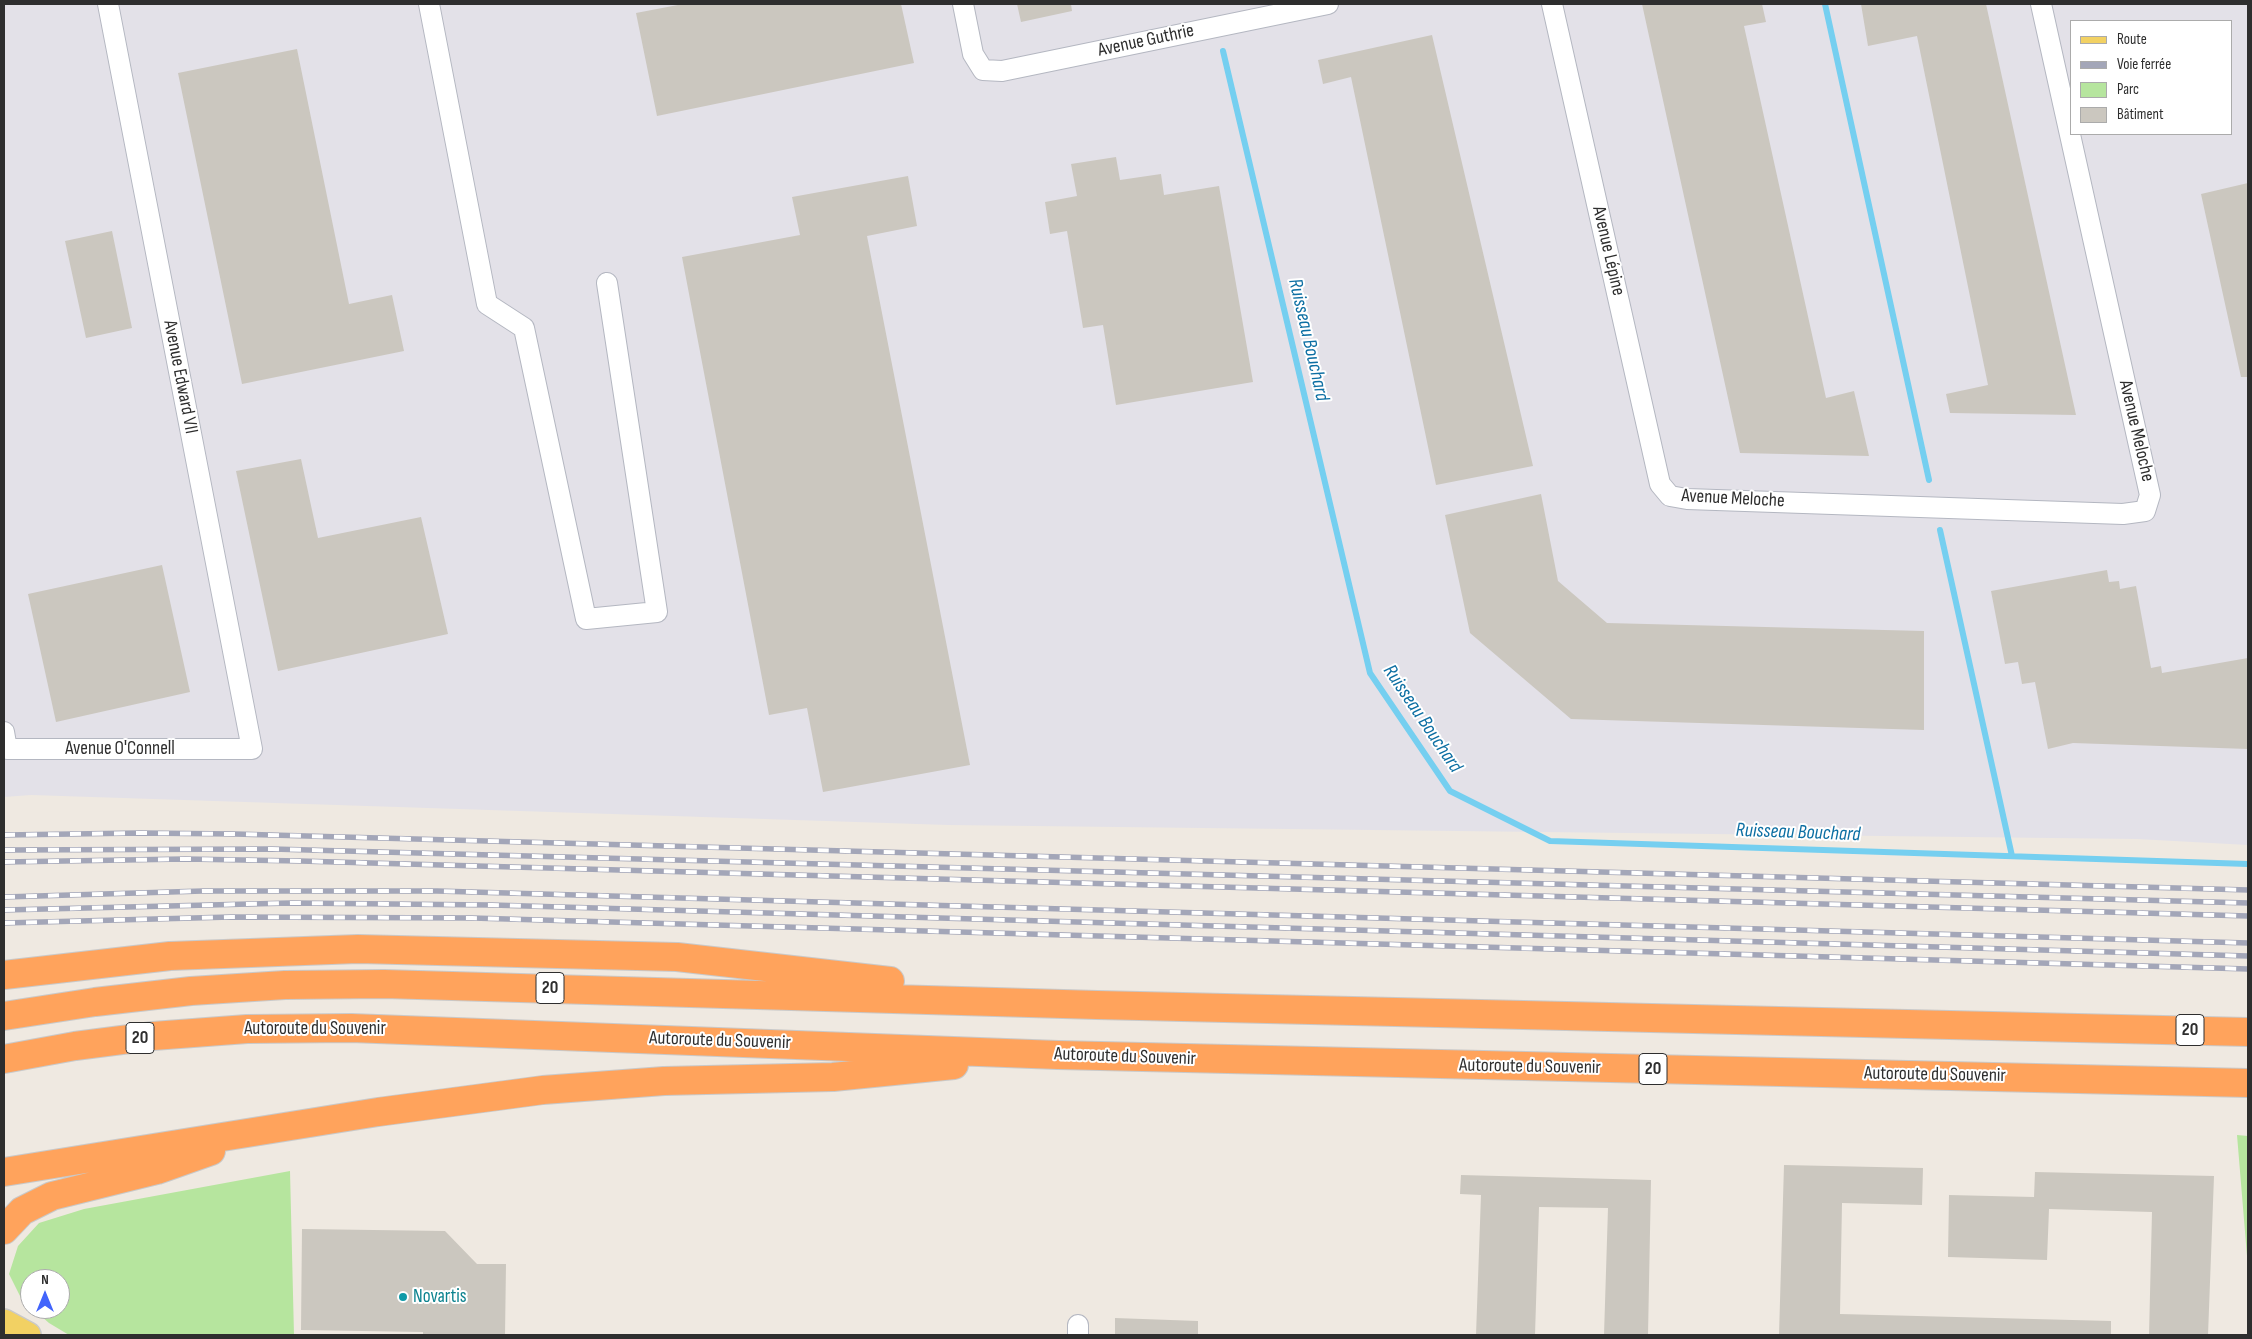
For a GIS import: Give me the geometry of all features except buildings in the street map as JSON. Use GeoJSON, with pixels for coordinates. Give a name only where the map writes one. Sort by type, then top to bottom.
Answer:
{"type":"FeatureCollection","features":[{"type":"Feature","properties":{"kind":"highway"},"geometry":{"type":"LineString","coordinates":[[4,975],[126,960],[229,953],[341,949],[426,950],[677,957],[1097,1005]]}},
{"type":"Feature","properties":{"kind":"highway","name":"20"},"geometry":{"type":"LineString","coordinates":[[4,1016],[95,1002],[182,992],[326,984],[423,985],[1097,1005],[2248,1032]]}},
{"type":"Feature","properties":{"kind":"highway","name":"Autoroute du Souvenir"},"geometry":{"type":"LineString","coordinates":[[4,1059],[75,1046],[153,1036],[247,1029],[312,1028],[466,1031],[1058,1055],[2248,1082]]}},
{"type":"Feature","properties":{"kind":"highway"},"geometry":{"type":"LineString","coordinates":[[4,1172],[424,1105],[579,1087],[682,1080],[833,1076],[1058,1055]]}},
{"type":"Feature","properties":{"kind":"highway"},"geometry":{"type":"LineString","coordinates":[[4,1230],[22,1211],[52,1196],[158,1170],[275,1129]]}},
{"type":"Feature","properties":{"kind":"main road"},"geometry":{"type":"LineString","coordinates":[[4,1322],[28,1335]]}},
{"type":"Feature","properties":{"kind":"street","name":"Avenue Edward VII"},"geometry":{"type":"LineString","coordinates":[[108,4],[252,750]]}},
{"type":"Feature","properties":{"kind":"street"},"geometry":{"type":"LineString","coordinates":[[429,4],[487,304],[524,328],[586,620],[657,612],[607,282]]}},
{"type":"Feature","properties":{"kind":"street","name":"Avenue Guthrie"},"geometry":{"type":"LineString","coordinates":[[963,4],[973,54],[983,70],[1002,71],[1328,4]]}},
{"type":"Feature","properties":{"kind":"street","name":"Avenue Lépine"},"geometry":{"type":"LineString","coordinates":[[1552,4],[1660,484],[1670,496]]}},
{"type":"Feature","properties":{"kind":"street","name":"Avenue Meloche"},"geometry":{"type":"LineString","coordinates":[[2041,4],[2070,135]]}},
{"type":"Feature","properties":{"kind":"street","name":"Avenue Meloche"},"geometry":{"type":"LineString","coordinates":[[1670,496],[1696,499],[2085,513],[2123,514],[2145,511],[2150,495],[2070,135]]}},
{"type":"Feature","properties":{"kind":"street","name":"Avenue O'Connell"},"geometry":{"type":"LineString","coordinates":[[4,732],[7,750],[252,750]]}},
{"type":"Feature","properties":{"kind":"shaded area"},"geometry":{"type":"Polygon","coordinates":[[[4,4],[2248,4],[2248,845],[2137,839],[948,825],[31,795],[4,797],[4,4]]]}},
{"type":"Feature","properties":{"kind":"green space"},"geometry":{"type":"Polygon","coordinates":[[[2237,1135],[2248,1136],[2248,1268],[2237,1135]]]}},
{"type":"Feature","properties":{"kind":"green space"},"geometry":{"type":"Polygon","coordinates":[[[290,1171],[294,1335],[69,1335],[49,1323],[44,1319],[70,1319],[70,1269],[20,1269],[20,1296],[9,1274],[18,1246],[39,1223],[84,1209],[290,1171]]]}},
{"type":"Feature","properties":{"kind":"waterway"},"geometry":{"type":"LineString","coordinates":[[1825,4],[1929,480]]}},
{"type":"Feature","properties":{"kind":"waterway","name":"Ruisseau Bouchard"},"geometry":{"type":"LineString","coordinates":[[1223,51],[1370,673],[1450,791],[1550,841],[2248,864]]}},
{"type":"Feature","properties":{"kind":"waterway"},"geometry":{"type":"LineString","coordinates":[[1940,530],[2012,856]]}},
{"type":"Feature","properties":{"kind":"railway"},"geometry":{"type":"LineString","coordinates":[[4,835],[235,834],[2248,890]]}},
{"type":"Feature","properties":{"kind":"railway"},"geometry":{"type":"LineString","coordinates":[[4,850],[272,849],[2248,903]]}},
{"type":"Feature","properties":{"kind":"railway"},"geometry":{"type":"LineString","coordinates":[[4,862],[185,859],[300,861],[2248,916]]}},
{"type":"Feature","properties":{"kind":"railway"},"geometry":{"type":"LineString","coordinates":[[4,897],[203,891],[437,891],[2248,943]]}},
{"type":"Feature","properties":{"kind":"railway"},"geometry":{"type":"LineString","coordinates":[[4,910],[291,903],[492,905],[2248,956]]}},
{"type":"Feature","properties":{"kind":"railway"},"geometry":{"type":"LineString","coordinates":[[4,923],[231,917],[472,918],[2248,969]]}},
{"type":"Feature","properties":{"kind":"place","name":"Novartis"},"geometry":{"type":"Point","coordinates":[403,1297]}}]}
